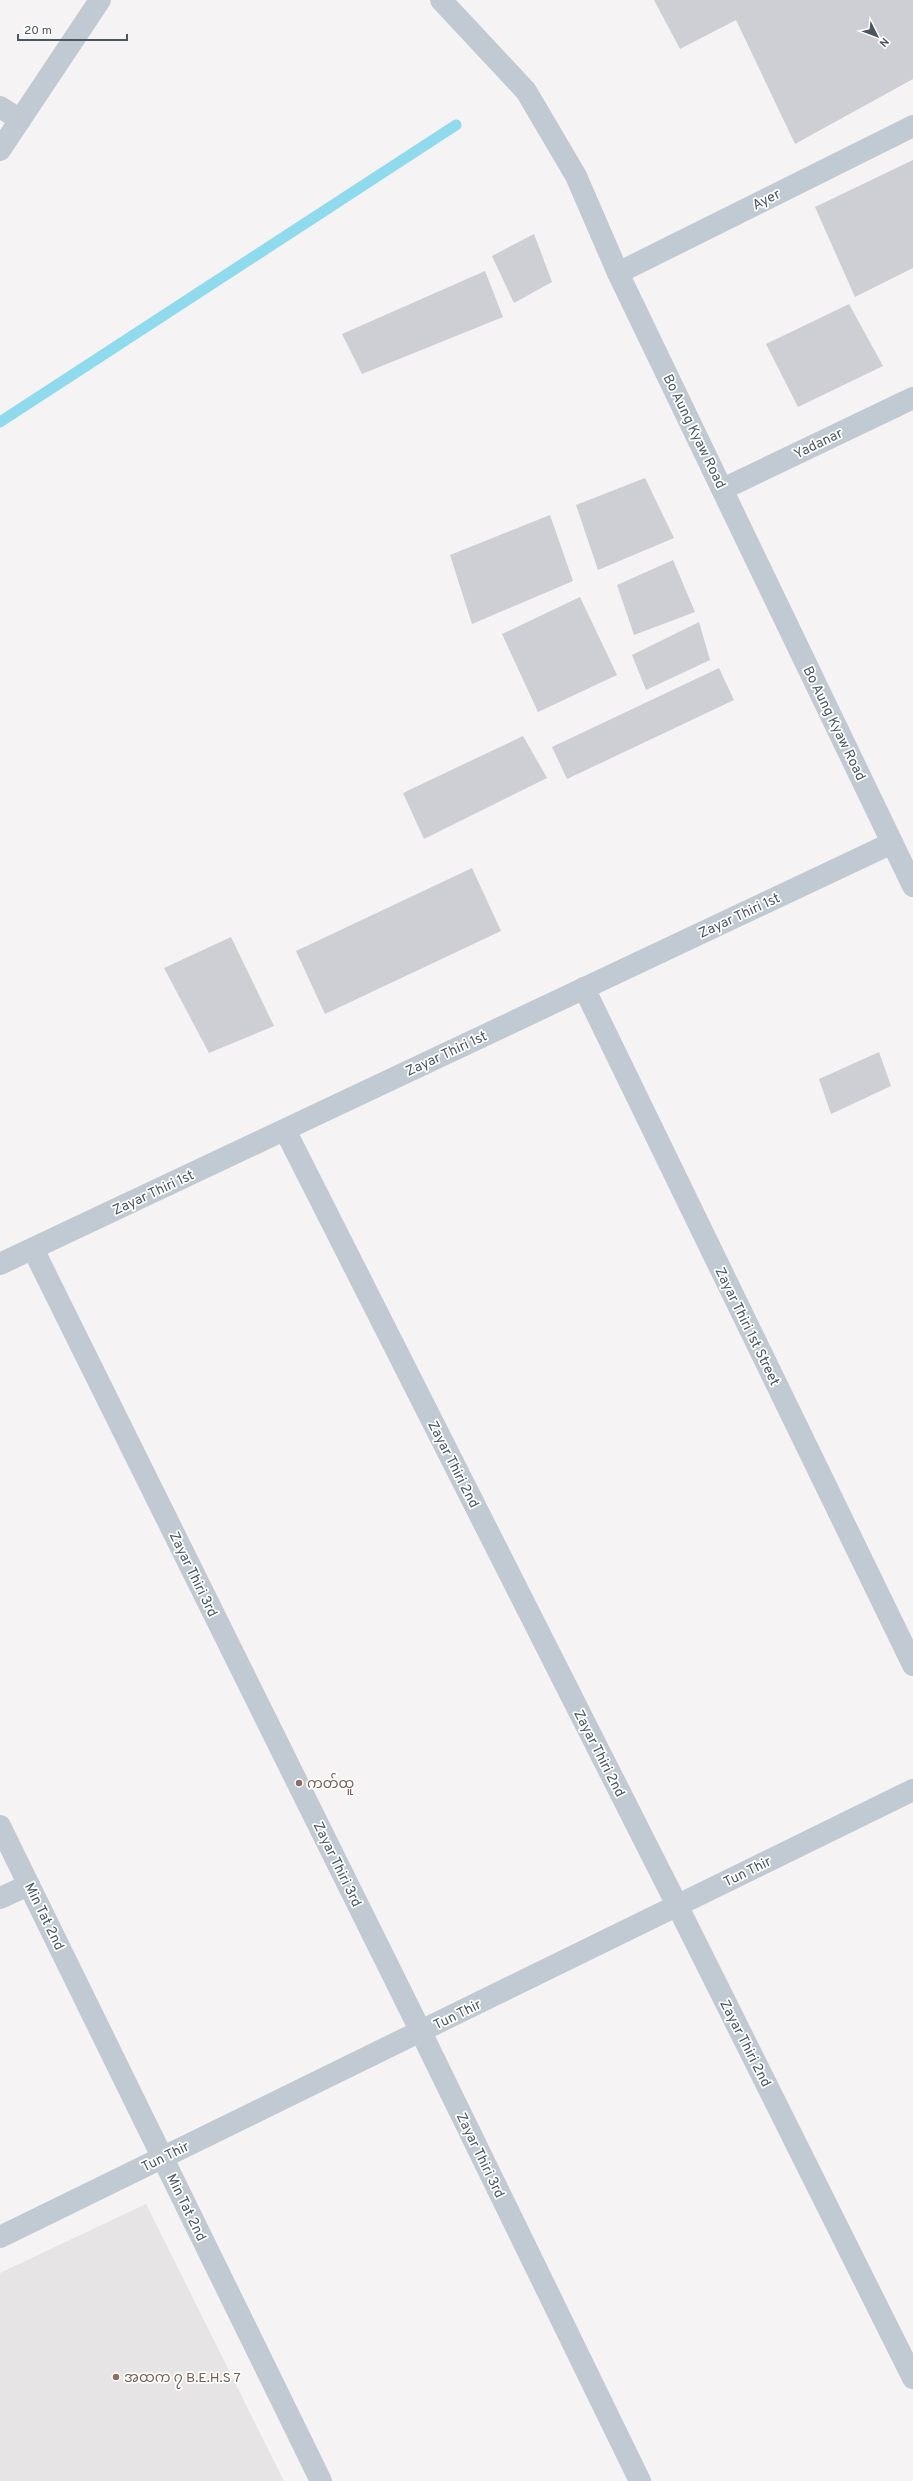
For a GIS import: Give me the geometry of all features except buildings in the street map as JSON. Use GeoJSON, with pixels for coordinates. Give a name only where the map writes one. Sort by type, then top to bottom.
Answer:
{"type":"FeatureCollection","features":[{"type":"Feature","properties":{"kind":"street"},"geometry":{"type":"LineString","coordinates":[[0,150],[100,0]]}},
{"type":"Feature","properties":{"kind":"street","name":"Bo Aung Kyaw Road"},"geometry":{"type":"LineString","coordinates":[[441,0],[526,91],[576,176],[618,273],[913,886]]}},
{"type":"Feature","properties":{"kind":"street"},"geometry":{"type":"LineString","coordinates":[[0,107],[20,120]]}},
{"type":"Feature","properties":{"kind":"street","name":"Ayer"},"geometry":{"type":"LineString","coordinates":[[618,273],[913,126]]}},
{"type":"Feature","properties":{"kind":"street","name":"Yadanar"},"geometry":{"type":"LineString","coordinates":[[723,489],[913,398]]}},
{"type":"Feature","properties":{"kind":"street","name":"Zayar Thiri 1st"},"geometry":{"type":"LineString","coordinates":[[0,1264],[892,843]]}},
{"type":"Feature","properties":{"kind":"street","name":"Zayar Thiri 1st Street"},"geometry":{"type":"LineString","coordinates":[[584,988],[913,1665]]}},
{"type":"Feature","properties":{"kind":"street","name":"Zayar Thiri 2nd"},"geometry":{"type":"LineString","coordinates":[[285,1130],[677,1905],[913,2378]]}},
{"type":"Feature","properties":{"kind":"street","name":"Zayar Thiri 3rd"},"geometry":{"type":"LineString","coordinates":[[33,1249],[421,2032],[640,2481]]}},
{"type":"Feature","properties":{"kind":"street","name":"Tun Thir"},"geometry":{"type":"LineString","coordinates":[[0,2237],[913,1790]]}},
{"type":"Feature","properties":{"kind":"street","name":"Min Tat 2nd"},"geometry":{"type":"LineString","coordinates":[[0,1826],[321,2481]]}},
{"type":"Feature","properties":{"kind":"street"},"geometry":{"type":"LineString","coordinates":[[0,1898],[29,1885]]}},
{"type":"Feature","properties":{"kind":"shaded area","name":"အထက ၇ B.E.H.S 7"},"geometry":{"type":"Polygon","coordinates":[[[146,2204],[284,2481],[0,2481],[0,2273],[146,2204]]]}},
{"type":"Feature","properties":{"kind":"waterway"},"geometry":{"type":"LineString","coordinates":[[0,422],[456,125]]}},
{"type":"Feature","properties":{"kind":"place","name":"ကတ်ထူ"},"geometry":{"type":"Point","coordinates":[299,1783]}},
{"type":"Feature","properties":{"kind":"place","name":"အထက ၇ B.E.H.S 7"},"geometry":{"type":"Point","coordinates":[116,2377]}}]}
